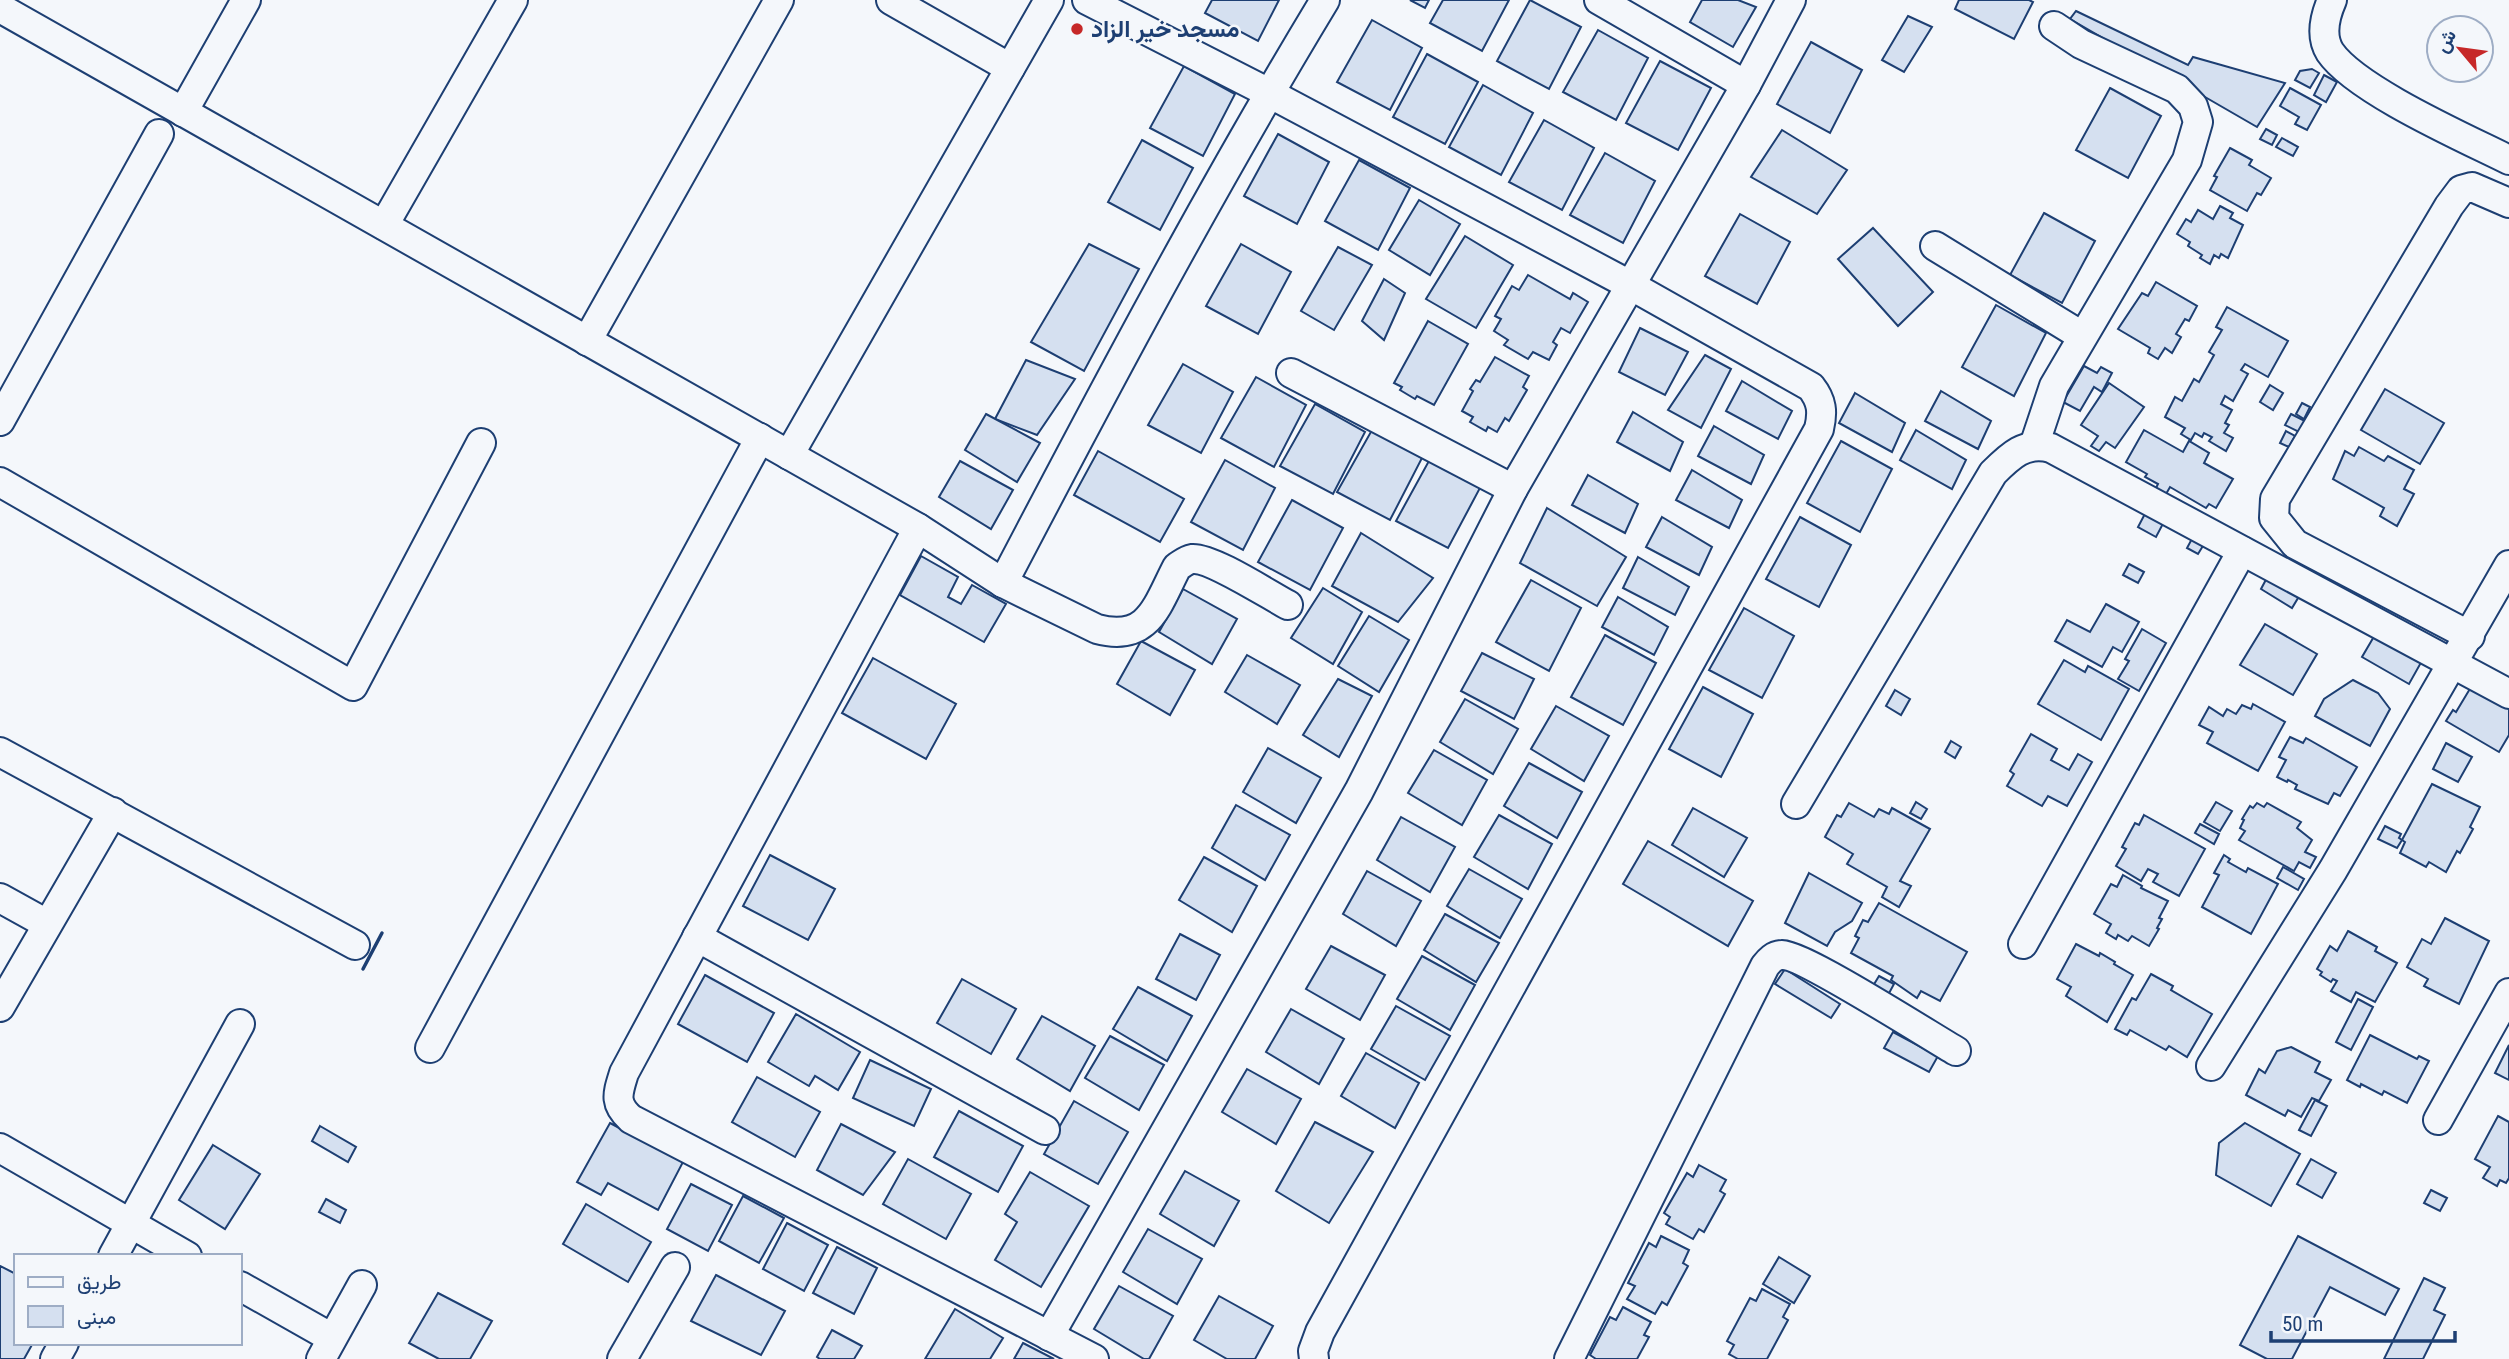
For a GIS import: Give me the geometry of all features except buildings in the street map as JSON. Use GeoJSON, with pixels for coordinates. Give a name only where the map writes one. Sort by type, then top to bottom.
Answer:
{"type":"FeatureCollection","features":[{"type":"Feature","properties":{"kind":"street"},"geometry":{"type":"LineString","coordinates":[[183,112],[246,0]]}},
{"type":"Feature","properties":{"kind":"street"},"geometry":{"type":"LineString","coordinates":[[384,226],[513,0]]}},
{"type":"Feature","properties":{"kind":"street"},"geometry":{"type":"LineString","coordinates":[[587,341],[779,0]]}},
{"type":"Feature","properties":{"kind":"street"},"geometry":{"type":"LineString","coordinates":[[891,0],[1010,68]]}},
{"type":"Feature","properties":{"kind":"street"},"geometry":{"type":"LineString","coordinates":[[789,455],[1049,0]]}},
{"type":"Feature","properties":{"kind":"street"},"geometry":{"type":"LineString","coordinates":[[1087,0],[1269,93],[1630,285],[1811,387],[1821,404],[1819,429],[1327,1320],[1313,1351],[1314,1359]]}},
{"type":"Feature","properties":{"kind":"street"},"geometry":{"type":"LineString","coordinates":[[1003,583],[1139,324],[1269,93],[1325,0]]}},
{"type":"Feature","properties":{"kind":"street"},"geometry":{"type":"LineString","coordinates":[[1599,0],[1746,85]]}},
{"type":"Feature","properties":{"kind":"street"},"geometry":{"type":"LineString","coordinates":[[1049,1336],[1359,791],[1513,489],[1746,85],[1791,0]]}},
{"type":"Feature","properties":{"kind":"street"},"geometry":{"type":"LineString","coordinates":[[2332,0],[2324,27],[2329,50],[2353,74],[2407,108],[2509,160]]}},
{"type":"Feature","properties":{"kind":"street"},"geometry":{"type":"LineString","coordinates":[[0,8],[918,528],[1003,583],[1097,629],[1112,633],[1126,633],[1138,629],[1147,622],[1177,568],[1185,561],[1193,559],[1211,563],[1288,605]]}},
{"type":"Feature","properties":{"kind":"street"},"geometry":{"type":"LineString","coordinates":[[2034,446],[2053,386],[2187,160],[2198,122],[2193,106],[2178,89],[2081,44],[2054,26]]}},
{"type":"Feature","properties":{"kind":"street"},"geometry":{"type":"LineString","coordinates":[[0,421],[159,134]]}},
{"type":"Feature","properties":{"kind":"street"},"geometry":{"type":"LineString","coordinates":[[2470,636],[2295,544],[2274,518],[2276,499],[2449,206],[2461,190],[2472,187],[2509,203]]}},
{"type":"Feature","properties":{"kind":"street"},"geometry":{"type":"LineString","coordinates":[[1935,246],[2082,336]]}},
{"type":"Feature","properties":{"kind":"street"},"geometry":{"type":"LineString","coordinates":[[1290,373],[1513,489]]}},
{"type":"Feature","properties":{"kind":"street"},"geometry":{"type":"LineString","coordinates":[[430,1048],[760,439]]}},
{"type":"Feature","properties":{"kind":"street"},"geometry":{"type":"LineString","coordinates":[[0,482],[353,686],[481,443]]}},
{"type":"Feature","properties":{"kind":"street"},"geometry":{"type":"LineString","coordinates":[[1796,804],[1993,473],[2019,450],[2034,446],[2051,448],[2509,694]]}},
{"type":"Feature","properties":{"kind":"street"},"geometry":{"type":"LineString","coordinates":[[918,528],[624,1073],[618,1097],[622,1111],[644,1125],[1094,1359]]}},
{"type":"Feature","properties":{"kind":"street"},"geometry":{"type":"LineString","coordinates":[[2023,944],[2242,551]]}},
{"type":"Feature","properties":{"kind":"street"},"geometry":{"type":"LineString","coordinates":[[2211,1066],[2333,870],[2509,565]]}},
{"type":"Feature","properties":{"kind":"street"},"geometry":{"type":"LineString","coordinates":[[0,752],[355,945]]}},
{"type":"Feature","properties":{"kind":"street"},"geometry":{"type":"LineString","coordinates":[[0,1007],[113,812]]}},
{"type":"Feature","properties":{"kind":"street"},"geometry":{"type":"LineString","coordinates":[[0,898],[47,924]]}},
{"type":"Feature","properties":{"kind":"street"},"geometry":{"type":"LineString","coordinates":[[697,937],[1045,1129]]}},
{"type":"Feature","properties":{"kind":"street"},"geometry":{"type":"LineString","coordinates":[[1569,1359],[1765,966],[1773,957],[1782,955],[1809,965],[1956,1051]]}},
{"type":"Feature","properties":{"kind":"street"},"geometry":{"type":"LineString","coordinates":[[2438,1120],[2509,993]]}},
{"type":"Feature","properties":{"kind":"street"},"geometry":{"type":"LineString","coordinates":[[114,1254],[240,1024]]}},
{"type":"Feature","properties":{"kind":"street"},"geometry":{"type":"LineString","coordinates":[[0,1148],[184,1254]]}},
{"type":"Feature","properties":{"kind":"street"},"geometry":{"type":"LineString","coordinates":[[622,1359],[675,1267]]}},
{"type":"Feature","properties":{"kind":"street"},"geometry":{"type":"LineString","coordinates":[[242,1287],[326,1349],[362,1285]]}},
{"type":"Feature","properties":{"kind":"wall"},"geometry":{"type":"LineString","coordinates":[[363,969],[382,933]]}},
{"type":"Feature","properties":{"kind":"place","name":"مسجد خير الزاد"},"geometry":{"type":"Point","coordinates":[1077,29]}}]}
